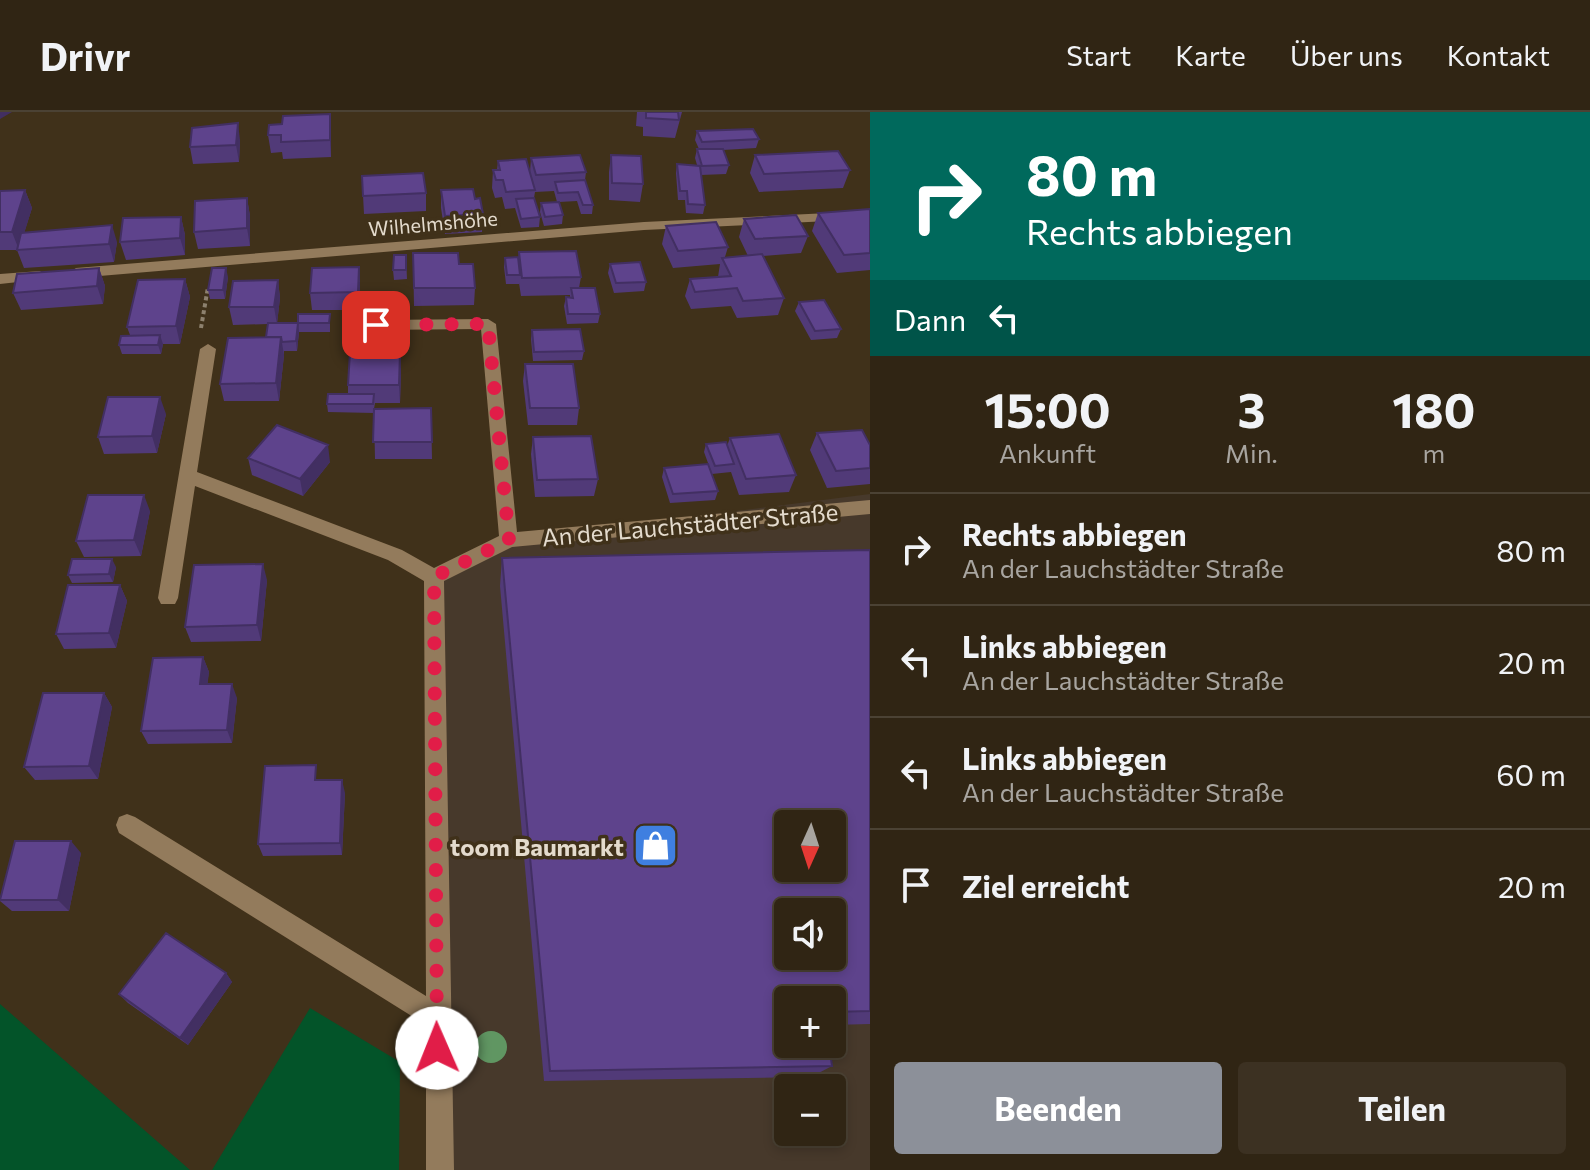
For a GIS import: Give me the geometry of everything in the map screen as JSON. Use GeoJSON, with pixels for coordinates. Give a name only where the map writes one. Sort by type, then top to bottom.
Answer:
{"type":"FeatureCollection","features":[{"type":"Feature","properties":{"kind":"street","name":"Wilhelmshöhe"},"geometry":{"type":"LineString","coordinates":[[0,279],[644,226],[870,215]]}},
{"type":"Feature","properties":{"kind":"street","name":"An der Lauchstädter Straße"},"geometry":{"type":"LineString","coordinates":[[376,325],[488,324],[509,540]]}},
{"type":"Feature","properties":{"kind":"street"},"geometry":{"type":"LineString","coordinates":[[168,598],[208,349]]}},
{"type":"Feature","properties":{"kind":"street"},"geometry":{"type":"LineString","coordinates":[[188,476],[395,555],[434,577],[440,1170]]}},
{"type":"Feature","properties":{"kind":"street","name":"An der Lauchstädter Straße"},"geometry":{"type":"LineString","coordinates":[[434,577],[509,540],[870,507]]}},
{"type":"Feature","properties":{"kind":"street"},"geometry":{"type":"LineString","coordinates":[[127,825],[437,1017]]}},
{"type":"Feature","properties":{"kind":"path"},"geometry":{"type":"LineString","coordinates":[[208,349],[199,340],[212,262]]}},
{"type":"Feature","properties":{"kind":"shaded area","name":"toom Baumarkt"},"geometry":{"type":"Polygon","coordinates":[[[870,494],[870,1170],[445,1170],[434,577],[509,540],[870,494]]]}},
{"type":"Feature","properties":{"kind":"green space"},"geometry":{"type":"Polygon","coordinates":[[[0,1004],[190,1170],[0,1170],[0,1004]]]}},
{"type":"Feature","properties":{"kind":"green space"},"geometry":{"type":"Polygon","coordinates":[[[310,1008],[400,1062],[399,1170],[212,1170],[310,1008]]]}},
{"type":"Feature","properties":{"kind":"building"},"geometry":{"type":"Polygon","coordinates":[[[646,112],[678,112],[679,120],[646,118],[646,112]]]}},
{"type":"Feature","properties":{"kind":"building"},"geometry":{"type":"Polygon","coordinates":[[[330,114],[330,140],[281,142],[281,135],[268,135],[269,125],[282,124],[283,116],[330,114]]]}},
{"type":"Feature","properties":{"kind":"building"},"geometry":{"type":"Polygon","coordinates":[[[238,123],[236,145],[190,147],[192,128],[238,123]]]}},
{"type":"Feature","properties":{"kind":"building"},"geometry":{"type":"Polygon","coordinates":[[[753,129],[759,139],[702,142],[697,131],[753,129]]]}},
{"type":"Feature","properties":{"kind":"building"},"geometry":{"type":"Polygon","coordinates":[[[697,149],[723,149],[729,165],[702,166],[697,149]]]}},
{"type":"Feature","properties":{"kind":"building"},"geometry":{"type":"Polygon","coordinates":[[[838,151],[850,170],[764,174],[755,155],[838,151]]]}},
{"type":"Feature","properties":{"kind":"building"},"geometry":{"type":"Polygon","coordinates":[[[580,155],[586,172],[536,175],[531,158],[580,155]]]}},
{"type":"Feature","properties":{"kind":"building"},"geometry":{"type":"Polygon","coordinates":[[[611,155],[641,156],[643,184],[612,183],[611,155]]]}},
{"type":"Feature","properties":{"kind":"building"},"geometry":{"type":"Polygon","coordinates":[[[526,159],[535,190],[506,192],[503,180],[496,180],[493,170],[500,170],[498,161],[526,159]]]}},
{"type":"Feature","properties":{"kind":"building"},"geometry":{"type":"Polygon","coordinates":[[[677,164],[700,166],[705,205],[688,204],[687,191],[680,191],[677,164]]]}},
{"type":"Feature","properties":{"kind":"building"},"geometry":{"type":"Polygon","coordinates":[[[423,173],[426,193],[363,196],[362,176],[423,173]]]}},
{"type":"Feature","properties":{"kind":"building"},"geometry":{"type":"Polygon","coordinates":[[[585,180],[593,205],[583,205],[578,192],[558,193],[555,182],[585,180]]]}},
{"type":"Feature","properties":{"kind":"building"},"geometry":{"type":"Polygon","coordinates":[[[473,189],[475,199],[480,198],[483,214],[445,216],[441,190],[473,189]]]}},
{"type":"Feature","properties":{"kind":"building"},"geometry":{"type":"Polygon","coordinates":[[[25,190],[12,232],[0,232],[0,191],[25,190]]]}},
{"type":"Feature","properties":{"kind":"building"},"geometry":{"type":"Polygon","coordinates":[[[247,198],[247,228],[194,232],[195,201],[247,198]]]}},
{"type":"Feature","properties":{"kind":"building"},"geometry":{"type":"Polygon","coordinates":[[[534,198],[540,217],[521,219],[516,199],[534,198]]]}},
{"type":"Feature","properties":{"kind":"building"},"geometry":{"type":"Polygon","coordinates":[[[559,202],[563,215],[545,217],[541,203],[559,202]]]}},
{"type":"Feature","properties":{"kind":"building"},"geometry":{"type":"Polygon","coordinates":[[[870,209],[870,253],[844,255],[818,213],[870,209]]]}},
{"type":"Feature","properties":{"kind":"building"},"geometry":{"type":"Polygon","coordinates":[[[796,215],[808,236],[755,239],[744,219],[796,215]]]}},
{"type":"Feature","properties":{"kind":"building"},"geometry":{"type":"Polygon","coordinates":[[[181,217],[180,238],[120,242],[123,218],[181,217]]]}},
{"type":"Feature","properties":{"kind":"building"},"geometry":{"type":"Polygon","coordinates":[[[716,222],[728,247],[678,251],[666,226],[716,222]]]}},
{"type":"Feature","properties":{"kind":"building"},"geometry":{"type":"Polygon","coordinates":[[[112,225],[109,244],[17,250],[21,233],[112,225]]]}},
{"type":"Feature","properties":{"kind":"building"},"geometry":{"type":"Polygon","coordinates":[[[576,251],[581,277],[522,278],[519,252],[576,251]]]}},
{"type":"Feature","properties":{"kind":"building"},"geometry":{"type":"Polygon","coordinates":[[[413,253],[458,253],[459,264],[473,264],[475,288],[414,288],[413,253]]]}},
{"type":"Feature","properties":{"kind":"building"},"geometry":{"type":"Polygon","coordinates":[[[762,254],[784,298],[743,301],[737,288],[695,292],[690,279],[731,276],[722,258],[762,254]]]}},
{"type":"Feature","properties":{"kind":"building"},"geometry":{"type":"Polygon","coordinates":[[[394,255],[406,255],[406,270],[393,270],[394,255]]]}},
{"type":"Feature","properties":{"kind":"building"},"geometry":{"type":"Polygon","coordinates":[[[518,257],[520,275],[507,275],[505,258],[518,257]]]}},
{"type":"Feature","properties":{"kind":"building"},"geometry":{"type":"Polygon","coordinates":[[[640,262],[646,282],[616,283],[610,264],[640,262]]]}},
{"type":"Feature","properties":{"kind":"building"},"geometry":{"type":"Polygon","coordinates":[[[359,267],[358,292],[310,293],[312,268],[359,267]]]}},
{"type":"Feature","properties":{"kind":"building"},"geometry":{"type":"Polygon","coordinates":[[[99,268],[97,286],[13,293],[17,274],[99,268]]]}},
{"type":"Feature","properties":{"kind":"building"},"geometry":{"type":"Polygon","coordinates":[[[212,268],[226,268],[223,290],[208,290],[212,268]]]}},
{"type":"Feature","properties":{"kind":"building"},"geometry":{"type":"Polygon","coordinates":[[[185,279],[176,326],[127,327],[138,280],[185,279]]]}},
{"type":"Feature","properties":{"kind":"building"},"geometry":{"type":"Polygon","coordinates":[[[278,280],[274,307],[229,307],[233,281],[278,280]]]}},
{"type":"Feature","properties":{"kind":"building"},"geometry":{"type":"Polygon","coordinates":[[[571,288],[595,288],[600,314],[568,314],[566,297],[573,298],[571,288]]]}},
{"type":"Feature","properties":{"kind":"building"},"geometry":{"type":"Polygon","coordinates":[[[824,300],[841,329],[815,331],[799,302],[824,300]]]}},
{"type":"Feature","properties":{"kind":"building"},"geometry":{"type":"Polygon","coordinates":[[[298,314],[330,314],[329,323],[298,323],[298,314]]]}},
{"type":"Feature","properties":{"kind":"building"},"geometry":{"type":"Polygon","coordinates":[[[268,323],[298,323],[296,341],[282,342],[281,337],[266,337],[268,323]]]}},
{"type":"Feature","properties":{"kind":"building"},"geometry":{"type":"Polygon","coordinates":[[[580,329],[584,351],[534,352],[532,330],[580,329]]]}},
{"type":"Feature","properties":{"kind":"building"},"geometry":{"type":"Polygon","coordinates":[[[160,335],[158,345],[119,345],[121,336],[160,335]]]}},
{"type":"Feature","properties":{"kind":"building"},"geometry":{"type":"Polygon","coordinates":[[[281,337],[276,383],[220,384],[228,338],[281,337]]]}},
{"type":"Feature","properties":{"kind":"building"},"geometry":{"type":"Polygon","coordinates":[[[350,352],[400,352],[399,385],[348,385],[350,352]]]}},
{"type":"Feature","properties":{"kind":"building"},"geometry":{"type":"Polygon","coordinates":[[[525,364],[573,364],[579,408],[530,408],[525,364]]]}},
{"type":"Feature","properties":{"kind":"building"},"geometry":{"type":"Polygon","coordinates":[[[328,394],[374,394],[373,404],[327,404],[328,394]]]}},
{"type":"Feature","properties":{"kind":"building"},"geometry":{"type":"Polygon","coordinates":[[[108,397],[160,397],[152,436],[98,437],[108,397]]]}},
{"type":"Feature","properties":{"kind":"building"},"geometry":{"type":"Polygon","coordinates":[[[431,408],[432,442],[373,442],[374,409],[431,408]]]}},
{"type":"Feature","properties":{"kind":"building"},"geometry":{"type":"Polygon","coordinates":[[[277,425],[328,445],[300,479],[248,458],[277,425]]]}},
{"type":"Feature","properties":{"kind":"building"},"geometry":{"type":"Polygon","coordinates":[[[862,430],[870,445],[870,468],[836,471],[817,433],[862,430]]]}},
{"type":"Feature","properties":{"kind":"building"},"geometry":{"type":"Polygon","coordinates":[[[779,434],[796,475],[746,479],[730,438],[779,434]]]}},
{"type":"Feature","properties":{"kind":"building"},"geometry":{"type":"Polygon","coordinates":[[[591,436],[598,479],[537,480],[533,437],[591,436]]]}},
{"type":"Feature","properties":{"kind":"building"},"geometry":{"type":"Polygon","coordinates":[[[726,442],[734,464],[715,466],[706,444],[726,442]]]}},
{"type":"Feature","properties":{"kind":"building"},"geometry":{"type":"Polygon","coordinates":[[[708,464],[718,491],[673,494],[664,468],[708,464]]]}},
{"type":"Feature","properties":{"kind":"building"},"geometry":{"type":"Polygon","coordinates":[[[88,495],[144,495],[134,540],[76,541],[88,495]]]}},
{"type":"Feature","properties":{"kind":"building","name":"toom Baumarkt"},"geometry":{"type":"Polygon","coordinates":[[[870,550],[870,1011],[846,1012],[846,986],[774,986],[774,1058],[831,1058],[832,1066],[550,1071],[502,558],[870,550]]]}},
{"type":"Feature","properties":{"kind":"building"},"geometry":{"type":"Polygon","coordinates":[[[72,559],[112,559],[109,574],[68,575],[72,559]]]}},
{"type":"Feature","properties":{"kind":"building"},"geometry":{"type":"Polygon","coordinates":[[[263,564],[257,625],[185,627],[194,565],[263,564]]]}},
{"type":"Feature","properties":{"kind":"building"},"geometry":{"type":"Polygon","coordinates":[[[68,585],[120,585],[109,633],[56,634],[68,585]]]}},
{"type":"Feature","properties":{"kind":"building"},"geometry":{"type":"Polygon","coordinates":[[[203,657],[200,684],[232,684],[227,730],[141,731],[153,658],[203,657]]]}},
{"type":"Feature","properties":{"kind":"building"},"geometry":{"type":"Polygon","coordinates":[[[43,693],[104,693],[89,766],[24,767],[43,693]]]}},
{"type":"Feature","properties":{"kind":"building"},"geometry":{"type":"Polygon","coordinates":[[[316,765],[315,780],[342,780],[340,843],[258,844],[265,766],[316,765]]]}},
{"type":"Feature","properties":{"kind":"building"},"geometry":{"type":"Polygon","coordinates":[[[15,841],[71,841],[58,900],[0,900],[15,841]]]}},
{"type":"Feature","properties":{"kind":"building"},"geometry":{"type":"Polygon","coordinates":[[[166,933],[226,973],[180,1038],[119,994],[166,933]]]}},
{"type":"Feature","properties":{"kind":"place","name":"toom Baumarkt"},"geometry":{"type":"Point","coordinates":[655,846]}},
{"type":"Feature","properties":{"kind":"route"},"geometry":{"type":"LineString","coordinates":[[376,325],[488,324],[509,540],[434,577],[437,1048]]}}]}
